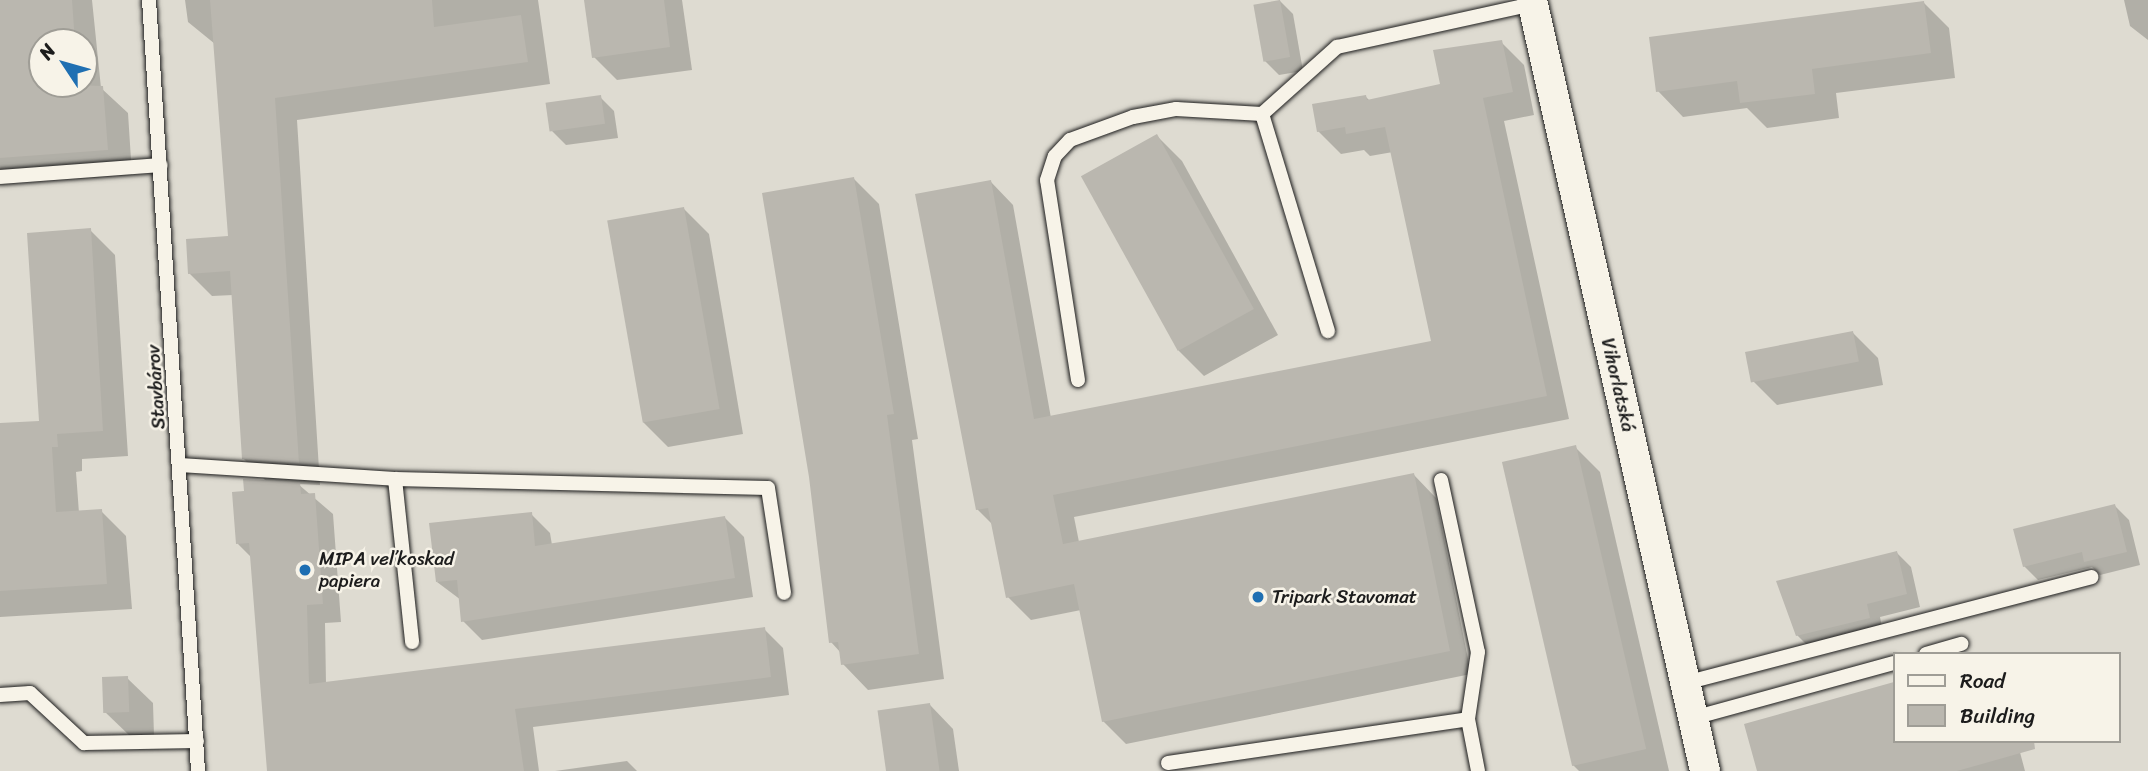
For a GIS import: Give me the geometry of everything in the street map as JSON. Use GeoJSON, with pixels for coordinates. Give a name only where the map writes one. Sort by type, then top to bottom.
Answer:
{"type":"FeatureCollection","features":[{"type":"Feature","properties":{"kind":"street","name":"Vihorlatská"},"geometry":{"type":"LineString","coordinates":[[1532,2],[1705,771]]}},
{"type":"Feature","properties":{"kind":"lane","name":"Stavbárov"},"geometry":{"type":"LineString","coordinates":[[149,0],[198,771]]}},
{"type":"Feature","properties":{"kind":"lane"},"geometry":{"type":"LineString","coordinates":[[1079,380],[1046,180],[1055,156],[1070,140],[1133,117],[1176,109],[1262,114],[1337,47],[1532,2]]}},
{"type":"Feature","properties":{"kind":"lane"},"geometry":{"type":"LineString","coordinates":[[1262,114],[1328,331]]}},
{"type":"Feature","properties":{"kind":"lane"},"geometry":{"type":"LineString","coordinates":[[0,177],[161,165]]}},
{"type":"Feature","properties":{"kind":"lane"},"geometry":{"type":"LineString","coordinates":[[180,465],[395,480],[768,488],[783,593]]}},
{"type":"Feature","properties":{"kind":"lane"},"geometry":{"type":"LineString","coordinates":[[395,480],[412,642]]}},
{"type":"Feature","properties":{"kind":"lane"},"geometry":{"type":"LineString","coordinates":[[1441,480],[1478,652],[1468,719],[1478,771]]}},
{"type":"Feature","properties":{"kind":"lane"},"geometry":{"type":"LineString","coordinates":[[1685,683],[2091,577]]}},
{"type":"Feature","properties":{"kind":"lane"},"geometry":{"type":"LineString","coordinates":[[1933,652],[1962,644]]}},
{"type":"Feature","properties":{"kind":"lane"},"geometry":{"type":"LineString","coordinates":[[1693,718],[1892,664]]}},
{"type":"Feature","properties":{"kind":"lane"},"geometry":{"type":"LineString","coordinates":[[0,695],[30,693],[84,743],[197,741]]}},
{"type":"Feature","properties":{"kind":"lane"},"geometry":{"type":"LineString","coordinates":[[1168,763],[1468,719]]}},
{"type":"Feature","properties":{"kind":"shaded area"},"geometry":{"type":"Polygon","coordinates":[[[0,0],[2148,0],[2148,771],[0,771],[0,0]]]}},
{"type":"Feature","properties":{"kind":"building"},"geometry":{"type":"Polygon","coordinates":[[[0,0],[72,0],[74,28],[28,28],[28,98],[98,98],[98,86],[103,86],[108,150],[0,158],[0,0]]]}},
{"type":"Feature","properties":{"kind":"building"},"geometry":{"type":"Polygon","coordinates":[[[210,0],[432,0],[434,27],[521,15],[528,62],[275,98],[299,463],[242,459],[230,271],[188,274],[186,239],[228,236],[210,0]]]}},
{"type":"Feature","properties":{"kind":"building"},"geometry":{"type":"Polygon","coordinates":[[[584,0],[664,0],[670,47],[592,58],[584,0]]]}},
{"type":"Feature","properties":{"kind":"building"},"geometry":{"type":"Polygon","coordinates":[[[1280,0],[1290,57],[1263,62],[1253,5],[1280,0]]]}},
{"type":"Feature","properties":{"kind":"building"},"geometry":{"type":"Polygon","coordinates":[[[1924,1],[1931,53],[1812,69],[1815,94],[1740,103],[1737,81],[1656,92],[1649,37],[1924,1]]]}},
{"type":"Feature","properties":{"kind":"building"},"geometry":{"type":"Polygon","coordinates":[[[1502,40],[1513,92],[1483,98],[1547,396],[1053,495],[1063,544],[1414,473],[1450,651],[1102,722],[1074,584],[1006,598],[988,508],[976,510],[915,194],[991,180],[1034,419],[1431,341],[1385,127],[1346,134],[1345,127],[1317,132],[1312,104],[1366,95],[1367,100],[1440,84],[1433,50],[1502,40]]]}},
{"type":"Feature","properties":{"kind":"building"},"geometry":{"type":"Polygon","coordinates":[[[601,95],[605,124],[550,132],[546,103],[601,95]]]}},
{"type":"Feature","properties":{"kind":"building"},"geometry":{"type":"Polygon","coordinates":[[[1157,134],[1254,309],[1178,351],[1081,176],[1157,134]]]}},
{"type":"Feature","properties":{"kind":"building"},"geometry":{"type":"Polygon","coordinates":[[[854,177],[894,414],[887,415],[919,654],[841,665],[838,642],[829,643],[809,477],[762,193],[854,177]]]}},
{"type":"Feature","properties":{"kind":"building"},"geometry":{"type":"Polygon","coordinates":[[[684,207],[720,409],[643,422],[607,221],[684,207]]]}},
{"type":"Feature","properties":{"kind":"building"},"geometry":{"type":"Polygon","coordinates":[[[91,228],[103,431],[57,434],[58,447],[52,447],[56,512],[102,509],[107,584],[0,591],[0,423],[39,421],[27,233],[91,228]]]}},
{"type":"Feature","properties":{"kind":"building"},"geometry":{"type":"Polygon","coordinates":[[[1853,331],[1859,361],[1751,382],[1745,352],[1853,331]]]}},
{"type":"Feature","properties":{"kind":"building"},"geometry":{"type":"Polygon","coordinates":[[[1576,445],[1646,749],[1572,766],[1502,462],[1576,445]]]}},
{"type":"Feature","properties":{"kind":"building"},"geometry":{"type":"Polygon","coordinates":[[[243,479],[300,482],[301,494],[315,493],[323,604],[307,605],[309,684],[765,627],[771,677],[515,709],[524,771],[267,771],[249,543],[236,544],[232,492],[244,491],[243,479]]]}},
{"type":"Feature","properties":{"kind":"building"},"geometry":{"type":"Polygon","coordinates":[[[2115,504],[2127,552],[2084,562],[2082,552],[2023,567],[2013,529],[2115,504]]]}},
{"type":"Feature","properties":{"kind":"building"},"geometry":{"type":"Polygon","coordinates":[[[532,512],[535,546],[725,516],[735,578],[461,622],[457,580],[436,582],[429,523],[532,512]]]}},
{"type":"Feature","properties":{"kind":"building"},"geometry":{"type":"Polygon","coordinates":[[[1897,551],[1907,594],[1867,604],[1870,618],[1796,636],[1776,581],[1897,551]]]}},
{"type":"Feature","properties":{"kind":"building"},"geometry":{"type":"Polygon","coordinates":[[[128,676],[129,712],[103,713],[102,677],[128,676]]]}},
{"type":"Feature","properties":{"kind":"building"},"geometry":{"type":"Polygon","coordinates":[[[1892,683],[1892,743],[2034,743],[2035,749],[1957,771],[1757,771],[1744,724],[1892,683]]]}},
{"type":"Feature","properties":{"kind":"building"},"geometry":{"type":"Polygon","coordinates":[[[930,703],[940,771],[886,771],[878,710],[930,703]]]}},
{"type":"Feature","properties":{"kind":"place","name":"MIPA veľkoskad papiera"},"geometry":{"type":"Point","coordinates":[305,570]}},
{"type":"Feature","properties":{"kind":"place","name":"Tripark Stavomat"},"geometry":{"type":"Point","coordinates":[1258,597]}}]}
